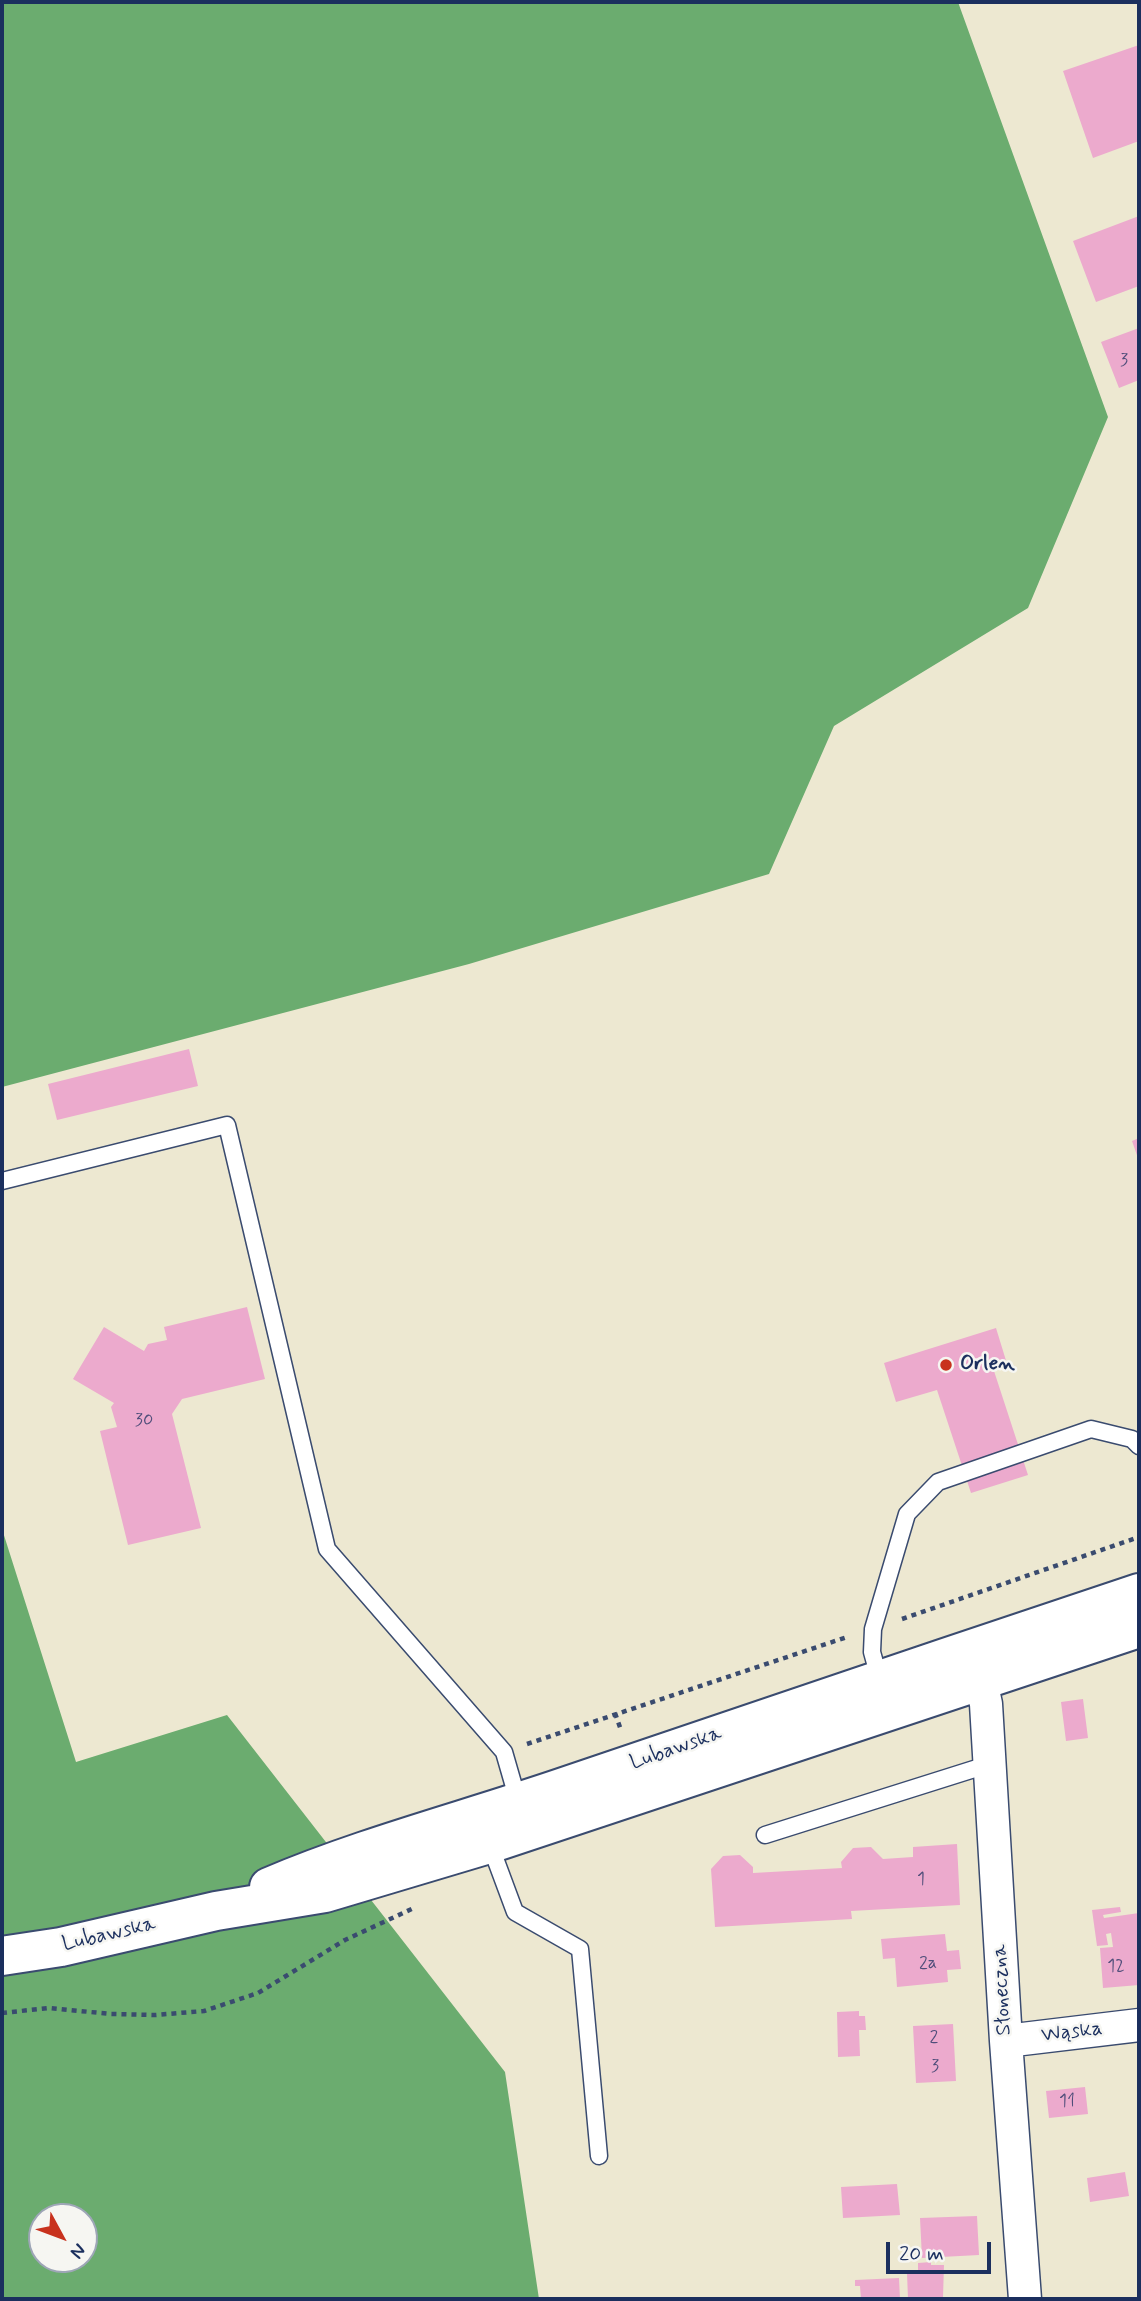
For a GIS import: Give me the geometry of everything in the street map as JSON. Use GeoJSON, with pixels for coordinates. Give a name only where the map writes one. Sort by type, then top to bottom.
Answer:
{"type":"FeatureCollection","features":[{"type":"Feature","properties":{"kind":"main road","name":"Lubawska"},"geometry":{"type":"LineString","coordinates":[[2,1956],[61,1947],[216,1911],[317,1867],[484,1829],[522,1817],[883,1696],[1012,1636],[1139,1594]]}},
{"type":"Feature","properties":{"kind":"main road","name":"Lubawska"},"geometry":{"type":"LineString","coordinates":[[883,1696],[981,1681],[1139,1628]]}},
{"type":"Feature","properties":{"kind":"main road"},"geometry":{"type":"LineString","coordinates":[[981,1681],[982,1666],[990,1654],[1012,1636]]}},
{"type":"Feature","properties":{"kind":"street","name":"Słoneczna"},"geometry":{"type":"LineString","coordinates":[[981,1681],[986,1704],[1025,2299]]}},
{"type":"Feature","properties":{"kind":"street","name":"Wąska"},"geometry":{"type":"LineString","coordinates":[[1006,2041],[1139,2025]]}},
{"type":"Feature","properties":{"kind":"lane"},"geometry":{"type":"LineString","coordinates":[[2,1181],[227,1125],[327,1549],[504,1752],[522,1817]]}},
{"type":"Feature","properties":{"kind":"lane"},"geometry":{"type":"LineString","coordinates":[[883,1696],[872,1652],[873,1629],[907,1514],[938,1482],[1091,1429],[1132,1439],[1139,1446]]}},
{"type":"Feature","properties":{"kind":"lane"},"geometry":{"type":"LineString","coordinates":[[765,1835],[990,1765]]}},
{"type":"Feature","properties":{"kind":"lane"},"geometry":{"type":"LineString","coordinates":[[484,1829],[515,1912],[580,1949],[599,2156]]}},
{"type":"Feature","properties":{"kind":"path"},"geometry":{"type":"LineString","coordinates":[[504,1752],[1139,1537]]}},
{"type":"Feature","properties":{"kind":"path"},"geometry":{"type":"LineString","coordinates":[[2,2013],[49,2008],[144,2015],[204,2011],[258,1993],[345,1940],[417,1907]]}},
{"type":"Feature","properties":{"kind":"green space"},"geometry":{"type":"Polygon","coordinates":[[[2,2],[958,2],[1108,417],[1028,608],[834,726],[769,874],[469,964],[2,1087],[2,2]]]}},
{"type":"Feature","properties":{"kind":"green space"},"geometry":{"type":"Polygon","coordinates":[[[2,1529],[76,1762],[227,1715],[505,2072],[539,2299],[2,2299],[2,1529]]]}},
{"type":"Feature","properties":{"kind":"building"},"geometry":{"type":"Polygon","coordinates":[[[1139,45],[1139,141],[1093,158],[1063,71],[1139,45]]]}},
{"type":"Feature","properties":{"kind":"building"},"geometry":{"type":"Polygon","coordinates":[[[1139,216],[1139,286],[1096,302],[1073,241],[1139,216]]]}},
{"type":"Feature","properties":{"kind":"building"},"geometry":{"type":"Polygon","coordinates":[[[1139,328],[1139,380],[1119,388],[1101,342],[1139,328]]]}},
{"type":"Feature","properties":{"kind":"building"},"geometry":{"type":"Polygon","coordinates":[[[189,1049],[198,1086],[57,1120],[48,1084],[189,1049]]]}},
{"type":"Feature","properties":{"kind":"building"},"geometry":{"type":"Polygon","coordinates":[[[1139,1138],[1139,1161],[1132,1141],[1139,1138]]]}},
{"type":"Feature","properties":{"kind":"building"},"geometry":{"type":"Polygon","coordinates":[[[247,1307],[265,1379],[182,1399],[172,1414],[201,1528],[128,1545],[100,1431],[117,1427],[111,1407],[114,1403],[73,1379],[104,1327],[144,1351],[148,1344],[167,1340],[164,1327],[247,1307]]]}},
{"type":"Feature","properties":{"kind":"building"},"geometry":{"type":"Polygon","coordinates":[[[996,1328],[1008,1367],[994,1371],[1028,1475],[971,1493],[937,1390],[896,1402],[884,1363],[996,1328]]]}},
{"type":"Feature","properties":{"kind":"building"},"geometry":{"type":"Polygon","coordinates":[[[1083,1699],[1088,1738],[1066,1741],[1061,1702],[1083,1699]]]}},
{"type":"Feature","properties":{"kind":"building"},"geometry":{"type":"Polygon","coordinates":[[[957,1844],[960,1905],[851,1911],[852,1919],[715,1927],[711,1869],[723,1856],[740,1855],[753,1867],[753,1873],[842,1868],[841,1862],[853,1848],[871,1847],[883,1859],[913,1857],[913,1847],[957,1844]]]}},
{"type":"Feature","properties":{"kind":"building"},"geometry":{"type":"Polygon","coordinates":[[[1120,1907],[1121,1912],[1103,1915],[1104,1918],[1139,1913],[1139,1985],[1103,1988],[1100,1948],[1113,1947],[1111,1933],[1106,1934],[1108,1945],[1097,1946],[1092,1910],[1120,1907]]]}},
{"type":"Feature","properties":{"kind":"building"},"geometry":{"type":"Polygon","coordinates":[[[945,1934],[947,1951],[959,1950],[961,1969],[947,1970],[948,1982],[897,1987],[895,1958],[883,1959],[881,1939],[945,1934]]]}},
{"type":"Feature","properties":{"kind":"building"},"geometry":{"type":"Polygon","coordinates":[[[859,2011],[859,2016],[865,2016],[866,2030],[859,2030],[860,2056],[838,2057],[837,2012],[859,2011]]]}},
{"type":"Feature","properties":{"kind":"building"},"geometry":{"type":"Polygon","coordinates":[[[953,2024],[956,2081],[916,2083],[913,2026],[953,2024]]]}},
{"type":"Feature","properties":{"kind":"building"},"geometry":{"type":"Polygon","coordinates":[[[1085,2087],[1088,2114],[1049,2118],[1046,2091],[1085,2087]]]}},
{"type":"Feature","properties":{"kind":"building"},"geometry":{"type":"Polygon","coordinates":[[[1125,2172],[1129,2196],[1090,2202],[1087,2178],[1125,2172]]]}},
{"type":"Feature","properties":{"kind":"building"},"geometry":{"type":"Polygon","coordinates":[[[897,2184],[900,2215],[843,2218],[841,2187],[897,2184]]]}},
{"type":"Feature","properties":{"kind":"building"},"geometry":{"type":"Polygon","coordinates":[[[977,2216],[979,2255],[922,2258],[920,2218],[977,2216]]]}},
{"type":"Feature","properties":{"kind":"building"},"geometry":{"type":"Polygon","coordinates":[[[931,2262],[931,2265],[944,2265],[943,2297],[908,2299],[907,2273],[918,2273],[918,2263],[931,2262]]]}},
{"type":"Feature","properties":{"kind":"building"},"geometry":{"type":"Polygon","coordinates":[[[899,2278],[900,2299],[861,2299],[860,2286],[855,2286],[855,2280],[899,2278]]]}},
{"type":"Feature","properties":{"kind":"place","name":"Orlen"},"geometry":{"type":"Point","coordinates":[946,1365]}}]}
